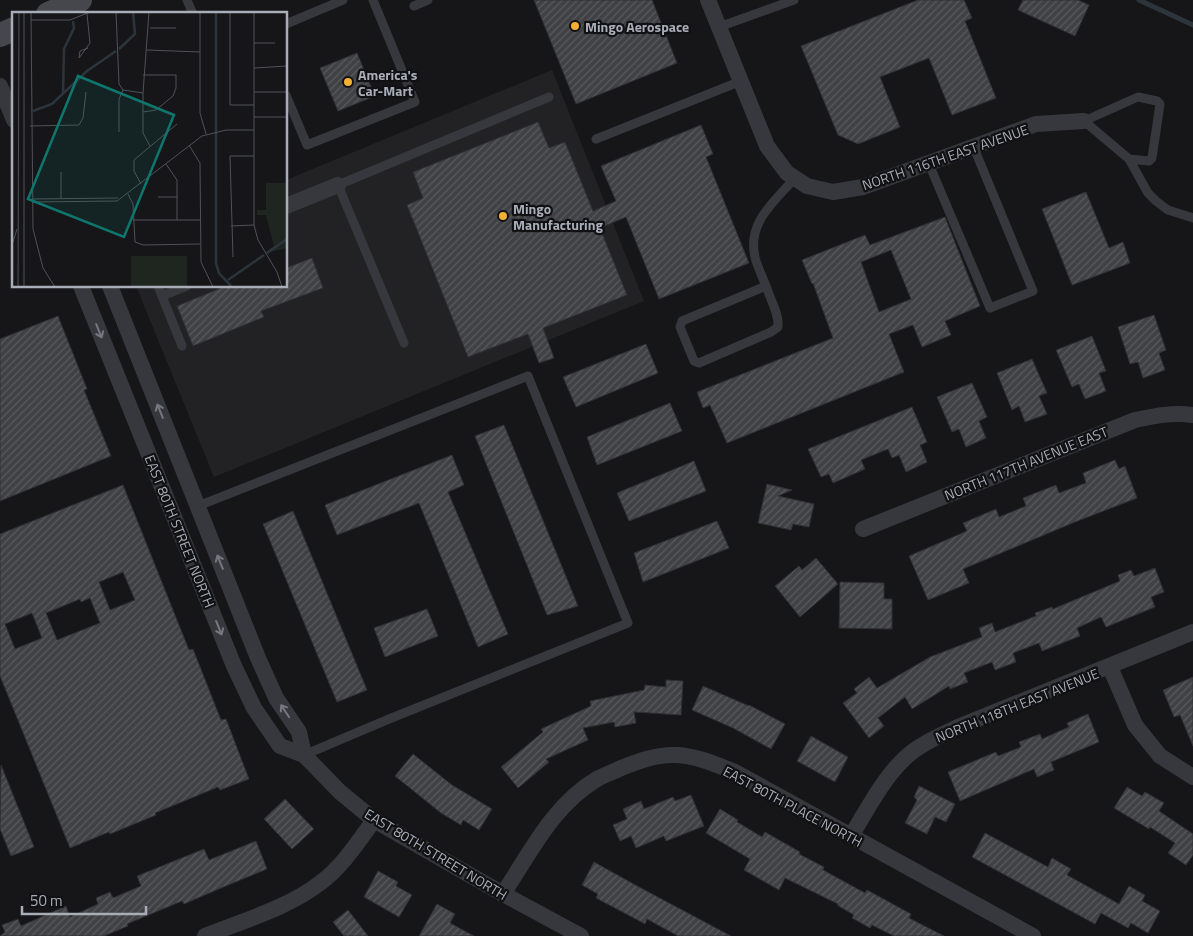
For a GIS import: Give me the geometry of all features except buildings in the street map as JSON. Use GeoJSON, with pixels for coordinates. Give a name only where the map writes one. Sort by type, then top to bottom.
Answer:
{"type":"FeatureCollection","features":[{"type":"Feature","properties":{"kind":"street"},"geometry":{"type":"LineString","coordinates":[[52,12],[80,0]]}},
{"type":"Feature","properties":{"kind":"street"},"geometry":{"type":"LineString","coordinates":[[708,0],[768,146],[787,173],[801,182]]}},
{"type":"Feature","properties":{"kind":"street"},"geometry":{"type":"LineString","coordinates":[[0,86],[12,115]]}},
{"type":"Feature","properties":{"kind":"street","name":"NORTH 116TH EAST AVENUE"},"geometry":{"type":"LineString","coordinates":[[801,182],[833,192],[863,187],[1036,124],[1084,121]]}},
{"type":"Feature","properties":{"kind":"street"},"geometry":{"type":"LineString","coordinates":[[288,205],[338,185]]}},
{"type":"Feature","properties":{"kind":"street","name":"EAST 80TH STREET NORTH"},"geometry":{"type":"LineString","coordinates":[[83,288],[234,666],[250,700],[280,746],[304,755],[340,792],[374,820],[581,936]]}},
{"type":"Feature","properties":{"kind":"street","name":"EAST 80TH STREET NORTH"},"geometry":{"type":"LineString","coordinates":[[111,288],[258,658],[276,698],[299,732],[304,755]]}},
{"type":"Feature","properties":{"kind":"street","name":"NORTH 117TH AVENUE EAST"},"geometry":{"type":"LineString","coordinates":[[863,529],[1135,420],[1160,415],[1193,415]]}},
{"type":"Feature","properties":{"kind":"street","name":"NORTH 118TH EAST AVENUE"},"geometry":{"type":"LineString","coordinates":[[851,836],[891,773],[905,758],[921,746],[958,727],[1193,632]]}},
{"type":"Feature","properties":{"kind":"street"},"geometry":{"type":"LineString","coordinates":[[1110,667],[1135,725],[1160,756],[1193,777]]}},
{"type":"Feature","properties":{"kind":"street","name":"EAST 80TH PLACE NORTH"},"geometry":{"type":"LineString","coordinates":[[503,894],[549,823],[566,803],[597,778],[656,756],[678,755],[698,759],[735,772],[1033,936]]}},
{"type":"Feature","properties":{"kind":"street"},"geometry":{"type":"LineString","coordinates":[[205,936],[305,893],[321,882],[337,867],[374,820]]}},
{"type":"Feature","properties":{"kind":"lane"},"geometry":{"type":"LineString","coordinates":[[187,0],[192,12]]}},
{"type":"Feature","properties":{"kind":"lane"},"geometry":{"type":"LineString","coordinates":[[316,0],[320,10]]}},
{"type":"Feature","properties":{"kind":"lane"},"geometry":{"type":"LineString","coordinates":[[288,23],[343,0]]}},
{"type":"Feature","properties":{"kind":"lane"},"geometry":{"type":"LineString","coordinates":[[288,100],[307,145],[415,102],[374,0]]}},
{"type":"Feature","properties":{"kind":"lane"},"geometry":{"type":"LineString","coordinates":[[414,6],[428,0]]}},
{"type":"Feature","properties":{"kind":"lane"},"geometry":{"type":"LineString","coordinates":[[719,27],[794,0]]}},
{"type":"Feature","properties":{"kind":"lane"},"geometry":{"type":"LineString","coordinates":[[596,139],[741,81]]}},
{"type":"Feature","properties":{"kind":"lane"},"geometry":{"type":"LineString","coordinates":[[404,342],[338,185],[549,97]]}},
{"type":"Feature","properties":{"kind":"lane"},"geometry":{"type":"LineString","coordinates":[[1128,159],[1149,161],[1152,158],[1160,104],[1157,100],[1138,97],[1084,121],[1128,159],[1148,193],[1156,201],[1168,210],[1193,218]]}},
{"type":"Feature","properties":{"kind":"lane"},"geometry":{"type":"LineString","coordinates":[[929,164],[990,308],[1033,291],[974,148]]}},
{"type":"Feature","properties":{"kind":"lane"},"geometry":{"type":"LineString","coordinates":[[766,286],[682,321],[680,327],[694,361],[699,363],[772,332],[778,327],[778,320],[766,286],[756,260],[754,241],[757,225],[766,210],[801,182]]}},
{"type":"Feature","properties":{"kind":"lane"},"geometry":{"type":"LineString","coordinates":[[159,288],[182,346]]}},
{"type":"Feature","properties":{"kind":"lane"},"geometry":{"type":"LineString","coordinates":[[162,296],[182,288]]}},
{"type":"Feature","properties":{"kind":"lane"},"geometry":{"type":"LineString","coordinates":[[198,506],[528,376],[628,623],[304,755]]}},
{"type":"Feature","properties":{"kind":"shaded area","name":"Mingo Manufacturing"},"geometry":{"type":"Polygon","coordinates":[[[552,70],[644,301],[214,477],[137,288],[288,288],[288,179],[552,70]]]}},
{"type":"Feature","properties":{"kind":"waterway"},"geometry":{"type":"LineString","coordinates":[[1139,0],[1193,25]]}},
{"type":"Feature","properties":{"kind":"place","name":"Mingo Aerospace"},"geometry":{"type":"Point","coordinates":[575,26]}},
{"type":"Feature","properties":{"kind":"place","name":"America's Car-Mart"},"geometry":{"type":"Point","coordinates":[348,82]}},
{"type":"Feature","properties":{"kind":"place","name":"Mingo Manufacturing"},"geometry":{"type":"Point","coordinates":[503,216]}}]}
